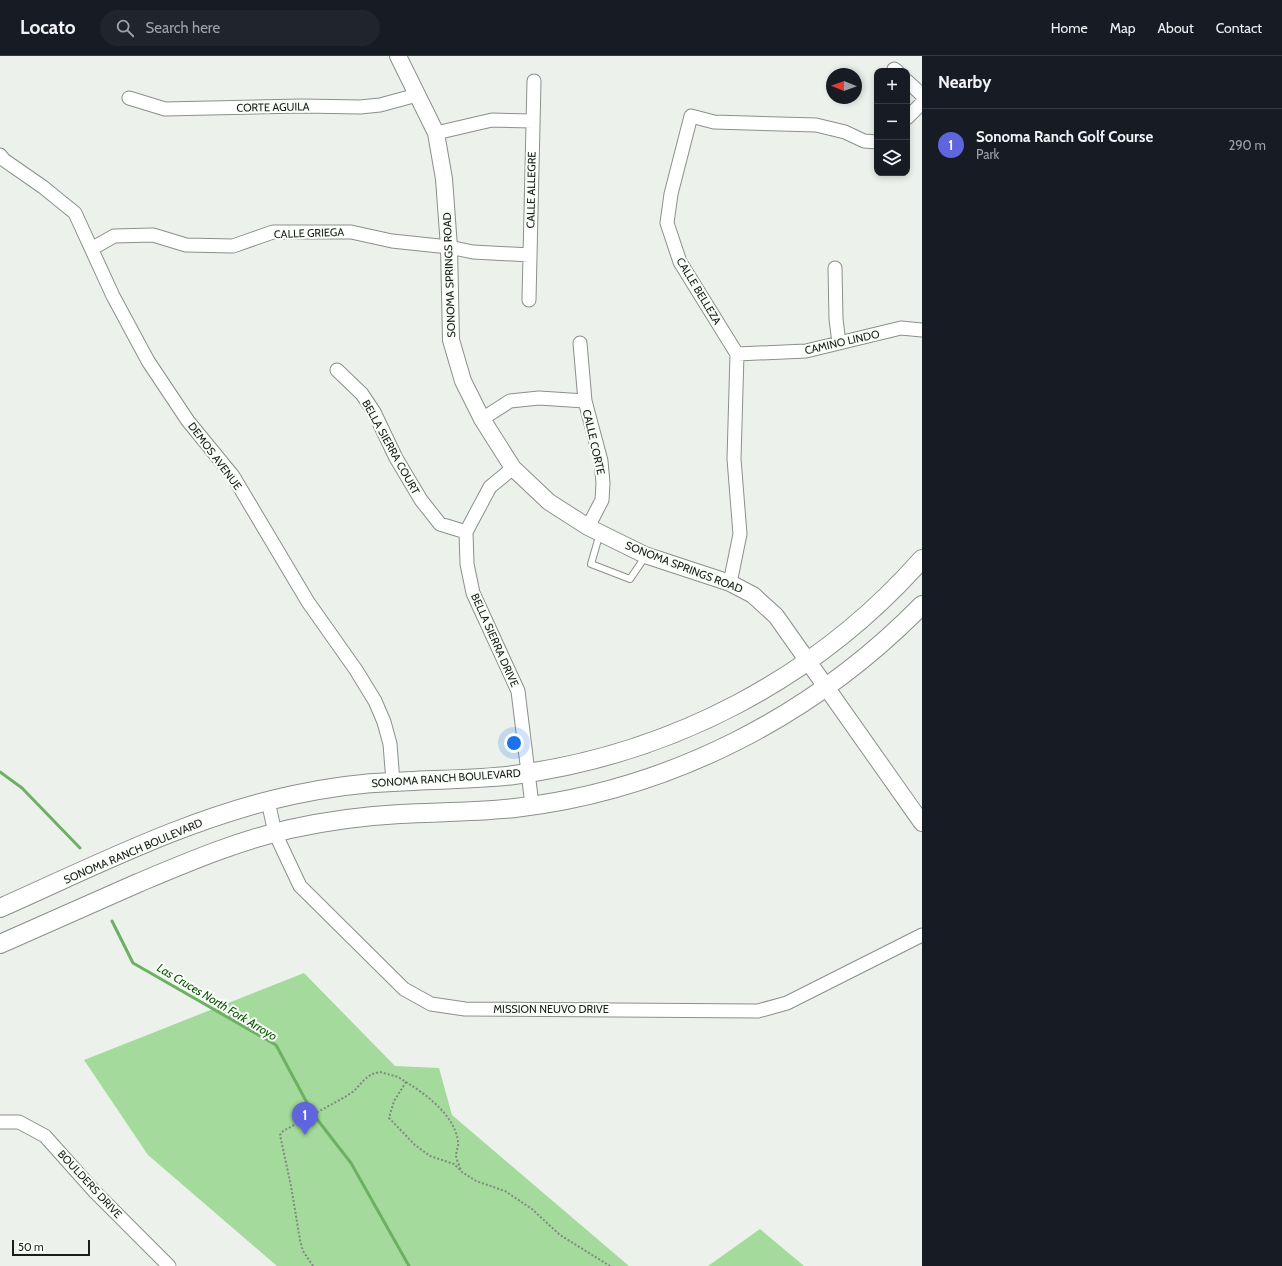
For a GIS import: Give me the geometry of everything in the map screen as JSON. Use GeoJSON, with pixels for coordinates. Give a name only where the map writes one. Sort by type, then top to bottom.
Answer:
{"type":"FeatureCollection","features":[{"type":"Feature","properties":{"kind":"main road","name":"SONOMA RANCH BOULEVARD"},"geometry":{"type":"LineString","coordinates":[[0,908],[183,828],[219,815],[268,801],[331,788],[393,782],[467,779],[528,773],[602,758],[640,747],[677,733],[740,703],[808,662],[867,616],[922,560]]}},
{"type":"Feature","properties":{"kind":"main road"},"geometry":{"type":"LineString","coordinates":[[0,944],[197,858],[275,833],[346,819],[403,814],[480,811],[532,806],[605,791],[684,765],[720,750],[771,723],[825,688],[881,644],[922,605]]}},
{"type":"Feature","properties":{"kind":"street","name":"SONOMA SPRINGS ROAD"},"geometry":{"type":"LineString","coordinates":[[398,56],[436,133],[444,179],[449,247],[451,340],[463,380],[482,419],[513,468],[549,502],[594,530],[646,555],[730,583],[753,595],[776,616],[825,688],[922,823]]}},
{"type":"Feature","properties":{"kind":"street","name":"CALLE ALLEGRE"},"geometry":{"type":"LineString","coordinates":[[529,300],[534,81]]}},
{"type":"Feature","properties":{"kind":"street"},"geometry":{"type":"LineString","coordinates":[[910,84],[922,95]]}},
{"type":"Feature","properties":{"kind":"street","name":"CORTE AGUILA"},"geometry":{"type":"LineString","coordinates":[[129,98],[165,109],[302,106],[360,107],[380,105],[417,95]]}},
{"type":"Feature","properties":{"kind":"street"},"geometry":{"type":"LineString","coordinates":[[910,115],[922,102]]}},
{"type":"Feature","properties":{"kind":"street","name":"CALLE BELLEZA"},"geometry":{"type":"LineString","coordinates":[[737,354],[680,262],[667,223],[671,194],[691,116],[714,122],[816,126],[845,132],[864,141],[874,142]]}},
{"type":"Feature","properties":{"kind":"street"},"geometry":{"type":"LineString","coordinates":[[436,133],[492,120],[533,121]]}},
{"type":"Feature","properties":{"kind":"street","name":"DEMOS AVENUE"},"geometry":{"type":"LineString","coordinates":[[0,155],[4,160],[44,187],[75,212],[113,296],[148,361],[188,421],[233,476],[308,602],[356,670],[375,701],[384,722],[390,744],[393,782]]}},
{"type":"Feature","properties":{"kind":"street","name":"CALLE GRIEGA"},"geometry":{"type":"LineString","coordinates":[[92,248],[114,236],[153,235],[186,246],[233,246],[273,232],[351,232],[392,241],[449,247],[473,252],[530,255]]}},
{"type":"Feature","properties":{"kind":"street"},"geometry":{"type":"LineString","coordinates":[[835,268],[836,319],[839,343]]}},
{"type":"Feature","properties":{"kind":"street","name":"CAMINO LINDO"},"geometry":{"type":"LineString","coordinates":[[737,354],[806,351],[901,328],[922,330]]}},
{"type":"Feature","properties":{"kind":"street","name":"CALLE CORTE"},"geometry":{"type":"LineString","coordinates":[[580,342],[585,401],[601,461],[603,483],[602,500],[594,530]]}},
{"type":"Feature","properties":{"kind":"street"},"geometry":{"type":"LineString","coordinates":[[730,583],[740,534],[734,459],[737,354]]}},
{"type":"Feature","properties":{"kind":"street","name":"BELLA SIERRA COURT"},"geometry":{"type":"LineString","coordinates":[[337,370],[362,394],[370,406],[396,458],[421,500],[440,524],[466,532]]}},
{"type":"Feature","properties":{"kind":"street","name":"CALLE CORTE"},"geometry":{"type":"LineString","coordinates":[[482,419],[510,401],[539,398],[585,401]]}},
{"type":"Feature","properties":{"kind":"street","name":"BELLA SIERRA DRIVE"},"geometry":{"type":"LineString","coordinates":[[513,468],[490,487],[466,532],[467,564],[473,593],[518,691],[532,806]]}},
{"type":"Feature","properties":{"kind":"street","name":"MISSION NEUVO DRIVE"},"geometry":{"type":"LineString","coordinates":[[268,801],[275,833],[300,886],[404,989],[430,1004],[465,1009],[758,1011],[787,1003],[922,935]]}},
{"type":"Feature","properties":{"kind":"street","name":"BOULDERS DRIVE"},"geometry":{"type":"LineString","coordinates":[[0,1122],[19,1122],[45,1136],[95,1192],[169,1266]]}},
{"type":"Feature","properties":{"kind":"lane"},"geometry":{"type":"LineString","coordinates":[[594,530],[591,564],[630,579],[646,555]]}},
{"type":"Feature","properties":{"kind":"path"},"geometry":{"type":"LineString","coordinates":[[313,1266],[303,1251],[300,1240],[291,1186],[280,1139],[281,1133],[350,1094],[372,1074],[380,1072],[398,1077],[425,1094],[440,1108],[455,1130],[459,1142],[456,1156],[462,1172]]}},
{"type":"Feature","properties":{"kind":"path"},"geometry":{"type":"LineString","coordinates":[[406,1082],[394,1101],[389,1118],[415,1145],[430,1156],[454,1164],[462,1172],[476,1181],[505,1192],[532,1209],[560,1235],[610,1266]]}},
{"type":"Feature","properties":{"kind":"green space"},"geometry":{"type":"Polygon","coordinates":[[[304,973],[395,1066],[439,1068],[452,1115],[629,1266],[277,1266],[148,1155],[84,1060],[304,973]]]}},
{"type":"Feature","properties":{"kind":"green space"},"geometry":{"type":"Polygon","coordinates":[[[760,1229],[804,1266],[708,1266],[760,1229]]]}},
{"type":"Feature","properties":{"kind":"waterway","name":"Las Cruces North Fork Arroyo"},"geometry":{"type":"LineString","coordinates":[[0,772],[22,788],[80,848]]}},
{"type":"Feature","properties":{"kind":"waterway","name":"Las Cruces North Fork Arroyo"},"geometry":{"type":"LineString","coordinates":[[112,921],[133,963],[276,1045],[313,1114],[351,1163],[409,1266]]}},
{"type":"Feature","properties":{"kind":"place","name":"Sonoma Ranch Golf Course"},"geometry":{"type":"Point","coordinates":[305,1135]}}]}
